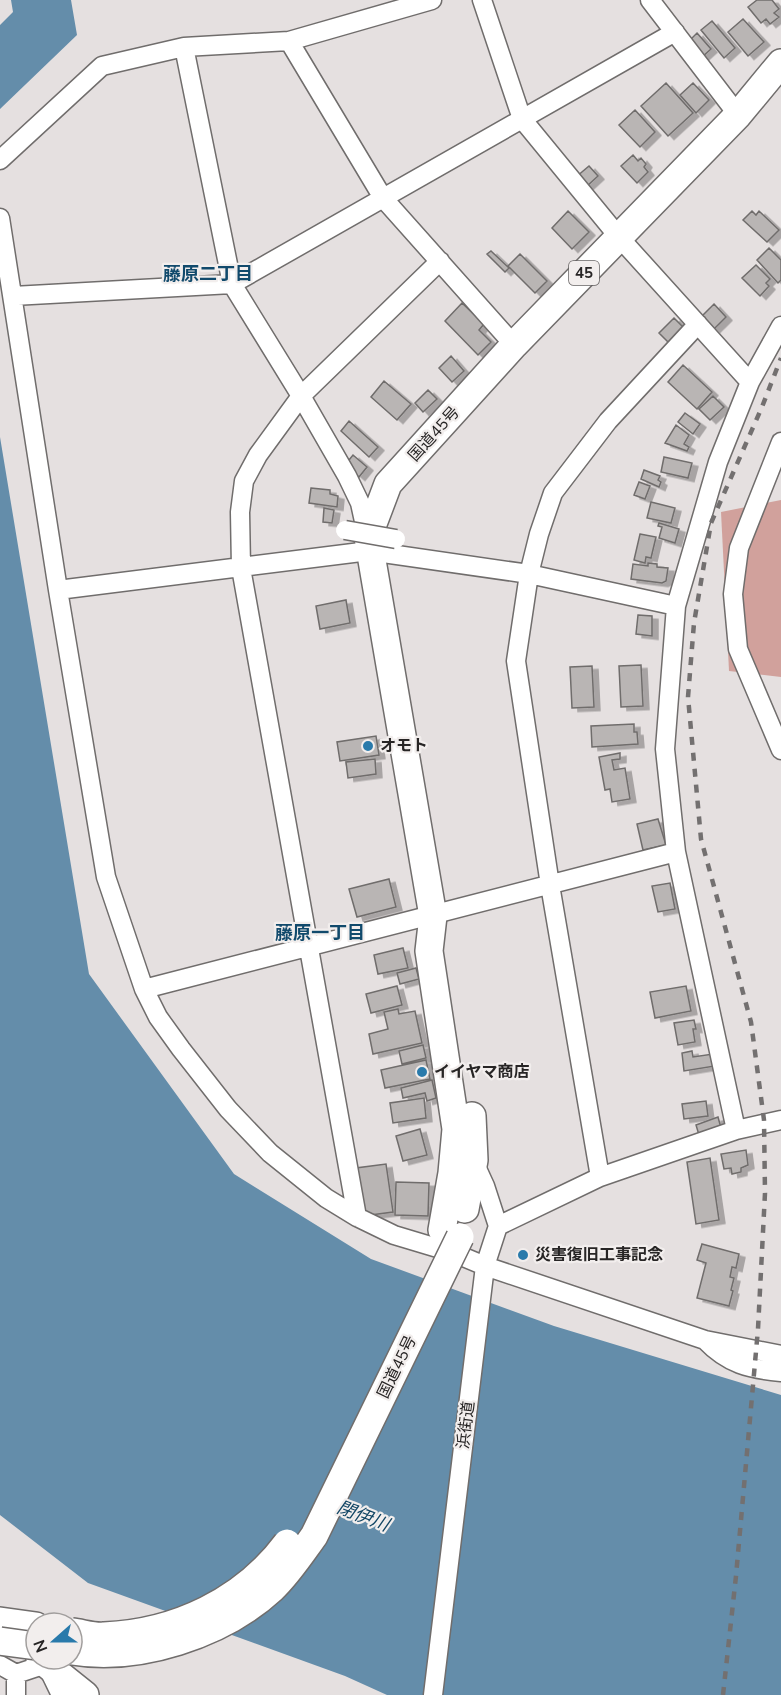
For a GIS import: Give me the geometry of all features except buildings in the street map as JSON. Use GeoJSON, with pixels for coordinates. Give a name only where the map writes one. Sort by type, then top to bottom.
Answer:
{"type":"FeatureCollection","features":[{"type":"Feature","properties":{"kind":"highway","name":"国道45号"},"geometry":{"type":"LineString","coordinates":[[84,1652],[120,1653],[156,1648],[184,1640],[247,1608],[272,1589],[292,1566],[315,1536],[451,1233],[474,1160],[472,1114],[446,945],[433,916],[391,668],[360,540],[388,484],[514,345],[738,115],[781,63]]}},
{"type":"Feature","properties":{"kind":"highway","name":"国道45号"},"geometry":{"type":"LineString","coordinates":[[84,1634],[102,1636],[145,1631],[180,1621],[213,1608],[245,1587],[274,1561],[300,1525],[451,1233],[452,1173],[456,1129],[429,951],[433,916]]}},
{"type":"Feature","properties":{"kind":"highway"},"geometry":{"type":"LineString","coordinates":[[0,1621],[24,1624]]}},
{"type":"Feature","properties":{"kind":"highway"},"geometry":{"type":"LineString","coordinates":[[0,1626],[24,1644]]}},
{"type":"Feature","properties":{"kind":"highway"},"geometry":{"type":"LineString","coordinates":[[0,1641],[24,1650]]}},
{"type":"Feature","properties":{"kind":"highway"},"geometry":{"type":"LineString","coordinates":[[57,1671],[85,1695]]}},
{"type":"Feature","properties":{"kind":"street"},"geometry":{"type":"LineString","coordinates":[[0,160],[102,66],[184,47],[289,41],[432,0]]}},
{"type":"Feature","properties":{"kind":"street"},"geometry":{"type":"LineString","coordinates":[[482,0],[522,119],[618,236],[750,382]]}},
{"type":"Feature","properties":{"kind":"street"},"geometry":{"type":"LineString","coordinates":[[650,0],[738,115]]}},
{"type":"Feature","properties":{"kind":"street"},"geometry":{"type":"LineString","coordinates":[[13,296],[232,284],[675,32]]}},
{"type":"Feature","properties":{"kind":"street"},"geometry":{"type":"LineString","coordinates":[[289,41],[383,198],[514,345]]}},
{"type":"Feature","properties":{"kind":"street"},"geometry":{"type":"LineString","coordinates":[[184,47],[232,284],[301,396],[360,503],[360,540]]}},
{"type":"Feature","properties":{"kind":"street"},"geometry":{"type":"LineString","coordinates":[[0,218],[58,590],[106,877],[144,989],[158,1017],[228,1109],[270,1153],[326,1198],[357,1217],[394,1235],[454,1253],[485,1266],[705,1340],[781,1354]]}},
{"type":"Feature","properties":{"kind":"street"},"geometry":{"type":"LineString","coordinates":[[357,1217],[241,568],[240,512],[244,481],[258,455],[301,396],[440,261]]}},
{"type":"Feature","properties":{"kind":"street"},"geometry":{"type":"LineString","coordinates":[[600,1178],[550,885],[516,661],[529,574],[553,493],[608,421],[698,324]]}},
{"type":"Feature","properties":{"kind":"street"},"geometry":{"type":"LineString","coordinates":[[736,1130],[676,852],[665,749],[676,606],[718,462],[750,382],[781,326]]}},
{"type":"Feature","properties":{"kind":"street"},"geometry":{"type":"LineString","coordinates":[[781,442],[739,548],[733,594],[738,649],[781,750]]}},
{"type":"Feature","properties":{"kind":"street"},"geometry":{"type":"LineString","coordinates":[[58,590],[241,568],[360,540],[396,539]]}},
{"type":"Feature","properties":{"kind":"street"},"geometry":{"type":"LineString","coordinates":[[360,540],[676,606]]}},
{"type":"Feature","properties":{"kind":"street"},"geometry":{"type":"LineString","coordinates":[[144,989],[676,852]]}},
{"type":"Feature","properties":{"kind":"street"},"geometry":{"type":"LineString","coordinates":[[474,1160],[498,1226],[600,1178],[736,1130],[781,1120]]}},
{"type":"Feature","properties":{"kind":"street","name":"浜街道"},"geometry":{"type":"LineString","coordinates":[[434,1695],[485,1266],[498,1226]]}},
{"type":"Feature","properties":{"kind":"street"},"geometry":{"type":"LineString","coordinates":[[705,1340],[730,1361],[781,1372]]}},
{"type":"Feature","properties":{"kind":"street"},"geometry":{"type":"LineString","coordinates":[[16,1695],[8,1670],[24,1663]]}},
{"type":"Feature","properties":{"kind":"street"},"geometry":{"type":"LineString","coordinates":[[47,1671],[61,1695]]}},
{"type":"Feature","properties":{"kind":"shaded area"},"geometry":{"type":"Polygon","coordinates":[[[781,500],[781,677],[729,671],[721,512],[781,500]]]}},
{"type":"Feature","properties":{"kind":"water"},"geometry":{"type":"Polygon","coordinates":[[[11,0],[71,0],[77,35],[0,109],[0,25],[13,12],[11,0]]]}},
{"type":"Feature","properties":{"kind":"water","name":"閉伊川"},"geometry":{"type":"Polygon","coordinates":[[[0,437],[89,974],[234,1174],[371,1259],[554,1326],[781,1395],[781,1695],[387,1695],[345,1676],[88,1583],[0,1515],[0,437]]]}},
{"type":"Feature","properties":{"kind":"railway"},"geometry":{"type":"LineString","coordinates":[[723,1695],[758,1329],[765,1193],[764,1120],[751,1022],[701,839],[688,697],[694,623],[711,523],[781,358]]}},
{"type":"Feature","properties":{"kind":"place","name":"オモト"},"geometry":{"type":"Point","coordinates":[368,746]}},
{"type":"Feature","properties":{"kind":"place","name":"イイヤマ商店"},"geometry":{"type":"Point","coordinates":[422,1072]}},
{"type":"Feature","properties":{"kind":"place","name":"災害復旧工事記念"},"geometry":{"type":"Point","coordinates":[523,1255]}},
{"type":"Feature","properties":{"kind":"district","name":"藤原二丁目"},"geometry":{"type":"Point","coordinates":[208,274]}},
{"type":"Feature","properties":{"kind":"district","name":"藤原一丁目"},"geometry":{"type":"Point","coordinates":[320,933]}}]}
